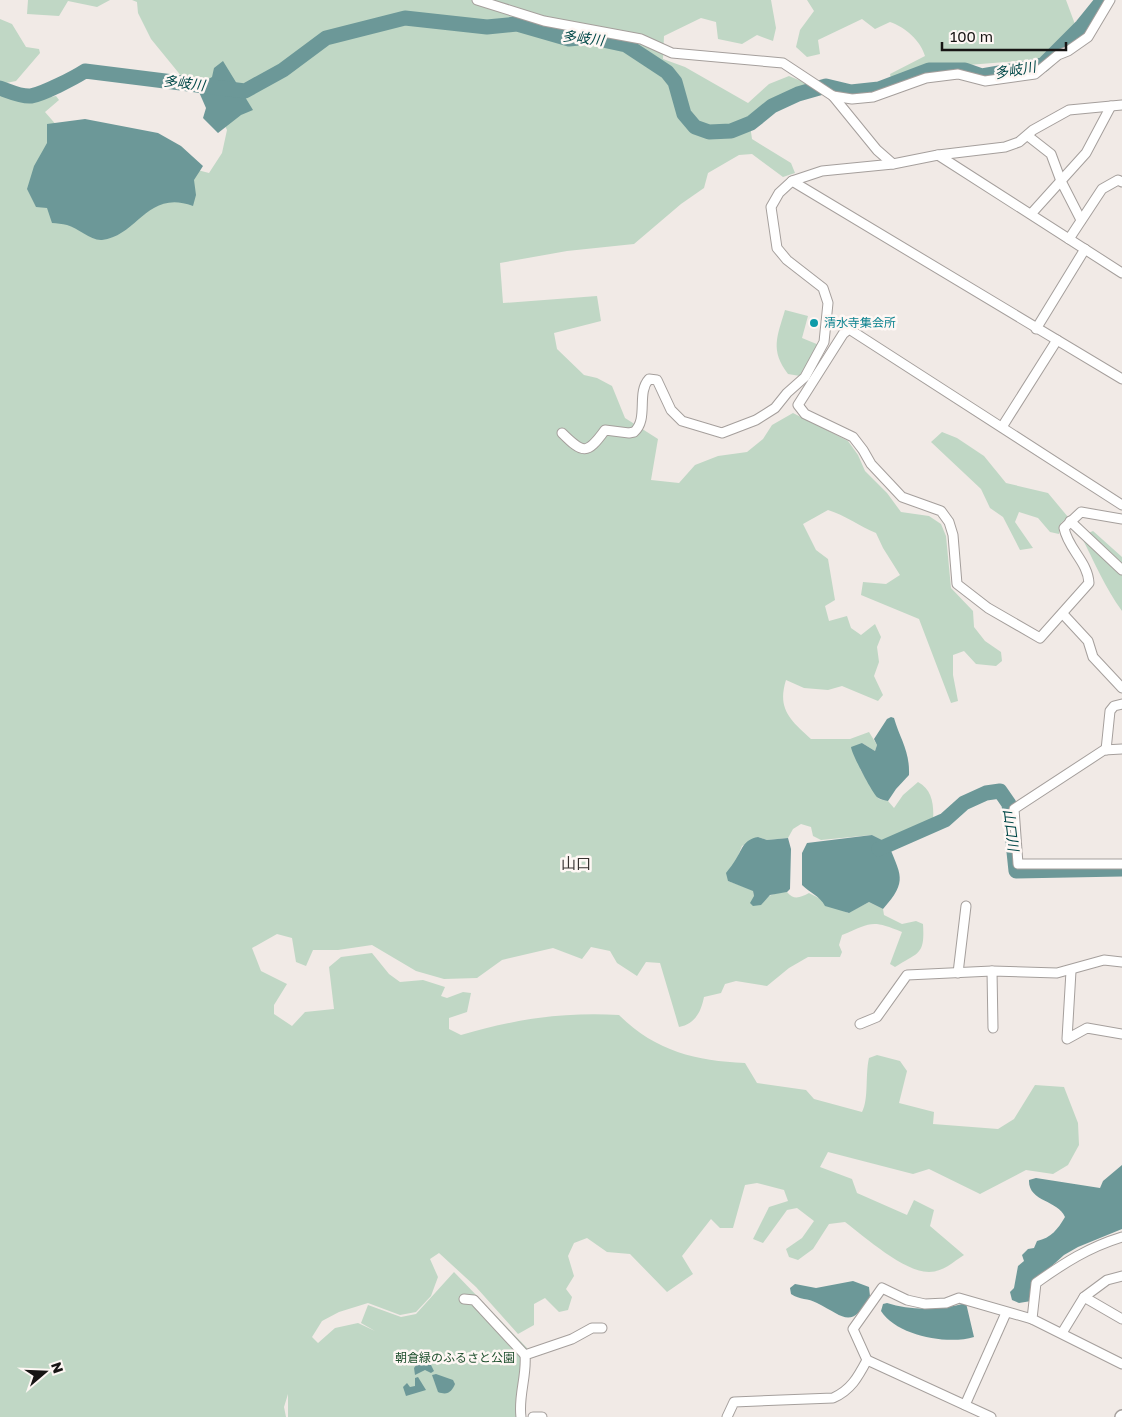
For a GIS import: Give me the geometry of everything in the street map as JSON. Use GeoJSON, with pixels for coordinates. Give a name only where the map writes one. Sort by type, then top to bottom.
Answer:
{"type":"FeatureCollection","features":[{"type":"Feature","properties":{"kind":"street"},"geometry":{"type":"LineString","coordinates":[[477,0],[544,21],[641,39],[672,53],[784,63],[833,96],[877,150],[893,164]]}},
{"type":"Feature","properties":{"kind":"street"},"geometry":{"type":"LineString","coordinates":[[833,96],[852,99],[873,98],[926,78],[958,74],[986,81],[1035,74],[1058,55],[1073,48],[1088,37],[1110,0]]}},
{"type":"Feature","properties":{"kind":"street"},"geometry":{"type":"LineString","coordinates":[[562,433],[577,448],[584,449],[594,445],[605,430],[634,432],[640,422],[643,385],[649,379],[657,380],[671,410],[682,421],[722,433],[756,420],[775,408],[787,393],[805,377],[824,342],[828,303],[823,288],[787,260],[777,248],[771,207],[779,192],[792,181],[822,172],[893,164],[938,155],[1005,147],[1028,136],[1033,130],[1069,110],[1122,105]]}},
{"type":"Feature","properties":{"kind":"street"},"geometry":{"type":"LineString","coordinates":[[1031,214],[1086,154],[1111,106]]}},
{"type":"Feature","properties":{"kind":"street"},"geometry":{"type":"LineString","coordinates":[[1028,136],[1051,154],[1061,182],[1081,220]]}},
{"type":"Feature","properties":{"kind":"street"},"geometry":{"type":"LineString","coordinates":[[938,155],[1122,273]]}},
{"type":"Feature","properties":{"kind":"street"},"geometry":{"type":"LineString","coordinates":[[1069,238],[1102,190],[1118,180],[1122,182]]}},
{"type":"Feature","properties":{"kind":"street"},"geometry":{"type":"LineString","coordinates":[[792,181],[1122,379]]}},
{"type":"Feature","properties":{"kind":"street"},"geometry":{"type":"LineString","coordinates":[[1036,329],[1085,249]]}},
{"type":"Feature","properties":{"kind":"street"},"geometry":{"type":"LineString","coordinates":[[1122,505],[850,329],[843,334],[798,405],[805,414],[853,437],[871,464],[902,497],[941,511],[949,522],[953,535],[957,584],[988,608],[1040,638],[1090,583],[1089,574],[1066,540],[1064,528],[1081,512],[1122,519]]}},
{"type":"Feature","properties":{"kind":"street"},"geometry":{"type":"LineString","coordinates":[[1002,427],[1057,340]]}},
{"type":"Feature","properties":{"kind":"street"},"geometry":{"type":"LineString","coordinates":[[824,342],[835,347]]}},
{"type":"Feature","properties":{"kind":"street"},"geometry":{"type":"LineString","coordinates":[[1070,521],[1122,570]]}},
{"type":"Feature","properties":{"kind":"street"},"geometry":{"type":"LineString","coordinates":[[1063,614],[1088,642],[1093,657],[1122,688]]}},
{"type":"Feature","properties":{"kind":"street"},"geometry":{"type":"LineString","coordinates":[[1106,750],[1110,711],[1114,706],[1122,704]]}},
{"type":"Feature","properties":{"kind":"street"},"geometry":{"type":"LineString","coordinates":[[1122,750],[1106,750],[1014,809],[1018,864],[1122,864]]}},
{"type":"Feature","properties":{"kind":"street"},"geometry":{"type":"LineString","coordinates":[[958,973],[966,906]]}},
{"type":"Feature","properties":{"kind":"street"},"geometry":{"type":"LineString","coordinates":[[860,1024],[877,1018],[907,975],[992,971],[1057,973],[1070,971],[1104,960],[1122,962]]}},
{"type":"Feature","properties":{"kind":"street"},"geometry":{"type":"LineString","coordinates":[[992,971],[992,1028]]}},
{"type":"Feature","properties":{"kind":"street"},"geometry":{"type":"LineString","coordinates":[[1070,971],[1067,1039],[1087,1028],[1122,1034]]}},
{"type":"Feature","properties":{"kind":"street"},"geometry":{"type":"LineString","coordinates":[[1032,1319],[1036,1283],[1068,1260],[1100,1244],[1122,1237]]}},
{"type":"Feature","properties":{"kind":"street"},"geometry":{"type":"LineString","coordinates":[[1062,1333],[1084,1297],[1107,1280],[1122,1276]]}},
{"type":"Feature","properties":{"kind":"street"},"geometry":{"type":"LineString","coordinates":[[991,1417],[867,1360],[853,1329],[882,1288],[907,1300],[939,1303],[959,1298],[1032,1319],[1122,1364]]}},
{"type":"Feature","properties":{"kind":"street"},"geometry":{"type":"LineString","coordinates":[[1084,1297],[1122,1319]]}},
{"type":"Feature","properties":{"kind":"street"},"geometry":{"type":"LineString","coordinates":[[464,1300],[474,1300],[525,1355],[526,1369],[519,1406],[521,1417]]}},
{"type":"Feature","properties":{"kind":"street"},"geometry":{"type":"LineString","coordinates":[[965,1405],[1006,1313]]}},
{"type":"Feature","properties":{"kind":"street"},"geometry":{"type":"LineString","coordinates":[[525,1355],[572,1339],[592,1328],[602,1328]]}},
{"type":"Feature","properties":{"kind":"street"},"geometry":{"type":"LineString","coordinates":[[727,1417],[734,1402],[833,1398],[846,1392],[856,1381],[867,1360]]}},
{"type":"Feature","properties":{"kind":"street"},"geometry":{"type":"LineString","coordinates":[[534,1417],[542,1417]]}},
{"type":"Feature","properties":{"kind":"green space"},"geometry":{"type":"Polygon","coordinates":[[[28,0],[110,0],[97,7],[68,1],[59,16],[27,14],[28,0]]]}},
{"type":"Feature","properties":{"kind":"green space","name":"朝倉緑のふるさと公園"},"geometry":{"type":"Polygon","coordinates":[[[132,0],[771,0],[776,28],[773,41],[757,35],[742,44],[718,39],[716,22],[701,18],[664,36],[663,59],[685,67],[748,103],[769,84],[789,76],[806,83],[807,87],[784,95],[749,118],[752,139],[791,163],[795,173],[783,177],[752,154],[739,155],[708,173],[704,188],[681,204],[634,244],[567,251],[500,263],[503,303],[597,296],[601,321],[554,333],[557,349],[584,375],[597,378],[612,386],[625,418],[658,439],[651,480],[679,483],[695,465],[718,456],[747,452],[763,439],[772,425],[793,413],[848,441],[858,455],[865,471],[887,493],[901,512],[929,516],[941,524],[946,536],[951,588],[973,611],[974,627],[985,641],[1001,652],[1002,661],[996,666],[976,664],[964,651],[953,655],[953,675],[958,701],[951,703],[919,619],[861,595],[863,582],[886,584],[900,575],[876,533],[828,510],[803,524],[816,550],[828,559],[835,600],[825,606],[829,621],[847,616],[851,628],[861,635],[875,624],[881,637],[877,647],[879,662],[874,676],[883,695],[878,701],[842,686],[828,690],[804,688],[786,680],[783,699],[784,706],[791,720],[811,739],[850,739],[869,732],[877,745],[875,751],[862,743],[860,769],[879,799],[888,801],[894,808],[903,795],[918,782],[927,789],[932,799],[933,821],[890,838],[888,843],[872,835],[821,840],[813,836],[811,827],[801,824],[793,829],[788,838],[767,840],[758,837],[742,846],[728,881],[753,890],[754,896],[766,899],[778,893],[787,892],[792,897],[798,897],[809,893],[848,913],[869,902],[883,909],[884,915],[902,924],[916,921],[923,924],[923,942],[919,952],[895,967],[890,964],[902,932],[884,925],[866,925],[842,935],[839,945],[842,952],[840,957],[808,957],[789,968],[767,986],[736,981],[725,984],[721,993],[704,997],[701,1008],[693,1020],[679,1027],[660,963],[646,962],[637,976],[617,963],[610,951],[591,947],[582,959],[553,948],[502,960],[477,978],[444,979],[416,971],[372,945],[338,950],[313,950],[306,966],[296,962],[292,938],[277,934],[252,948],[261,971],[287,984],[274,1005],[274,1014],[292,1026],[305,1012],[334,1009],[329,967],[341,957],[372,953],[389,974],[400,982],[423,980],[445,987],[441,996],[447,998],[463,992],[471,993],[467,1012],[449,1018],[449,1029],[461,1035],[539,1018],[598,1014],[619,1015],[647,1037],[677,1052],[710,1060],[745,1063],[757,1083],[806,1090],[814,1099],[862,1112],[869,1058],[877,1055],[900,1061],[907,1071],[899,1103],[934,1112],[933,1124],[998,1129],[1014,1119],[1035,1085],[1064,1087],[1078,1123],[1079,1145],[1068,1165],[1053,1174],[1026,1170],[980,1194],[929,1169],[913,1174],[828,1152],[820,1167],[852,1179],[857,1193],[907,1215],[914,1200],[934,1210],[930,1226],[964,1255],[952,1263],[934,1272],[908,1266],[885,1253],[845,1222],[829,1224],[813,1249],[798,1260],[789,1257],[786,1249],[802,1238],[814,1221],[797,1208],[787,1210],[763,1243],[753,1239],[769,1207],[788,1201],[784,1190],[757,1183],[745,1185],[733,1228],[720,1228],[711,1219],[682,1256],[693,1274],[667,1292],[630,1254],[607,1252],[587,1238],[574,1243],[568,1256],[574,1276],[566,1289],[572,1297],[568,1310],[559,1312],[545,1298],[534,1304],[534,1325],[518,1334],[476,1287],[439,1253],[430,1259],[438,1277],[431,1296],[416,1312],[400,1315],[368,1303],[339,1312],[322,1321],[312,1337],[318,1343],[335,1328],[358,1323],[375,1331],[361,1323],[368,1305],[401,1317],[416,1314],[454,1272],[528,1349],[523,1417],[288,1417],[288,1394],[284,1407],[286,1417],[0,1417],[0,95],[30,101],[56,96],[59,100],[45,112],[65,135],[209,173],[222,153],[227,130],[210,95],[182,77],[151,39],[138,13],[137,2],[132,0]]]}},
{"type":"Feature","properties":{"kind":"green space"},"geometry":{"type":"Polygon","coordinates":[[[807,0],[1066,0],[1076,27],[1043,59],[930,66],[892,83],[890,74],[925,56],[920,45],[912,35],[890,22],[875,29],[862,19],[818,40],[820,54],[807,57],[796,47],[800,30],[814,11],[807,0]]]}},
{"type":"Feature","properties":{"kind":"green space"},"geometry":{"type":"Polygon","coordinates":[[[0,19],[12,24],[26,47],[39,49],[40,53],[16,81],[1,84],[0,87],[0,19]]]}},
{"type":"Feature","properties":{"kind":"green space"},"geometry":{"type":"Polygon","coordinates":[[[785,310],[808,316],[802,338],[819,345],[804,373],[800,376],[788,374],[782,365],[777,350],[778,336],[785,310]]]}},
{"type":"Feature","properties":{"kind":"green space"},"geometry":{"type":"Polygon","coordinates":[[[942,432],[957,438],[984,456],[1006,483],[1048,493],[1068,517],[1061,523],[1059,534],[1050,532],[1038,518],[1019,512],[1015,522],[1033,548],[1020,550],[1003,517],[990,508],[981,489],[931,442],[942,432]]]}},
{"type":"Feature","properties":{"kind":"green space"},"geometry":{"type":"Polygon","coordinates":[[[1093,531],[1122,557],[1122,611],[1105,584],[1081,536],[1093,531]]]}},
{"type":"Feature","properties":{"kind":"water"},"geometry":{"type":"Polygon","coordinates":[[[223,61],[253,110],[241,115],[218,133],[203,118],[206,108],[199,92],[205,81],[212,77],[214,68],[223,61]]]}},
{"type":"Feature","properties":{"kind":"water"},"geometry":{"type":"Polygon","coordinates":[[[85,119],[158,133],[181,146],[203,166],[194,180],[196,195],[193,206],[177,202],[153,208],[125,231],[114,237],[102,240],[93,238],[67,225],[52,223],[47,208],[36,207],[27,189],[34,166],[47,143],[47,124],[85,119]]]}},
{"type":"Feature","properties":{"kind":"water"},"geometry":{"type":"Polygon","coordinates":[[[894,718],[906,752],[909,775],[888,801],[880,799],[874,794],[858,765],[851,747],[862,743],[875,751],[877,745],[874,739],[887,719],[894,718]]]}},
{"type":"Feature","properties":{"kind":"water"},"geometry":{"type":"Polygon","coordinates":[[[872,835],[888,843],[899,870],[899,884],[883,909],[869,902],[849,913],[825,906],[818,897],[802,885],[802,853],[807,843],[872,835]]]}},
{"type":"Feature","properties":{"kind":"water"},"geometry":{"type":"Polygon","coordinates":[[[758,837],[767,840],[788,838],[791,849],[790,889],[787,892],[770,895],[761,905],[753,906],[750,903],[754,896],[753,891],[728,881],[726,873],[746,842],[758,837]]]}},
{"type":"Feature","properties":{"kind":"water"},"geometry":{"type":"Polygon","coordinates":[[[1122,1165],[1122,1229],[1078,1247],[1064,1255],[1034,1282],[1031,1301],[1019,1303],[1012,1300],[1010,1292],[1014,1288],[1018,1266],[1024,1261],[1022,1255],[1028,1249],[1034,1248],[1037,1241],[1046,1238],[1054,1232],[1065,1217],[1056,1207],[1033,1193],[1029,1180],[1036,1178],[1100,1188],[1103,1181],[1122,1165]]]}},
{"type":"Feature","properties":{"kind":"water"},"geometry":{"type":"Polygon","coordinates":[[[853,1281],[869,1287],[870,1296],[858,1313],[847,1318],[814,1301],[794,1296],[791,1294],[790,1288],[795,1284],[816,1288],[853,1281]]]}},
{"type":"Feature","properties":{"kind":"water"},"geometry":{"type":"Polygon","coordinates":[[[887,1303],[896,1306],[926,1309],[966,1303],[974,1337],[951,1340],[937,1339],[911,1332],[889,1320],[881,1311],[883,1304],[887,1303]]]}},
{"type":"Feature","properties":{"kind":"water"},"geometry":{"type":"Polygon","coordinates":[[[425,1362],[431,1365],[434,1371],[431,1373],[425,1370],[415,1375],[414,1368],[417,1364],[425,1362]]]}},
{"type":"Feature","properties":{"kind":"water"},"geometry":{"type":"Polygon","coordinates":[[[436,1374],[453,1380],[455,1384],[451,1391],[447,1393],[438,1392],[432,1375],[436,1374]]]}},
{"type":"Feature","properties":{"kind":"water"},"geometry":{"type":"Polygon","coordinates":[[[418,1377],[426,1390],[406,1396],[403,1387],[407,1383],[410,1387],[415,1386],[415,1378],[418,1377]]]}},
{"type":"Feature","properties":{"kind":"waterway","name":"多岐川"},"geometry":{"type":"LineString","coordinates":[[0,88],[19,95],[31,96],[50,89],[85,71],[245,91],[283,70],[326,38],[405,18],[487,27],[517,24],[569,39],[589,37],[626,45],[667,72],[675,82],[684,114],[695,127],[709,132],[731,131],[751,123],[772,106],[798,94],[826,86],[851,92],[879,89],[929,70],[965,70],[982,76],[1043,65],[1082,26],[1103,0]]}},
{"type":"Feature","properties":{"kind":"waterway","name":"山口川"},"geometry":{"type":"LineString","coordinates":[[879,849],[945,820],[964,803],[986,793],[1000,791],[1009,804],[1016,871],[1122,869]]}},
{"type":"Feature","properties":{"kind":"place","name":"清水寺集会所"},"geometry":{"type":"Point","coordinates":[814,323]}},
{"type":"Feature","properties":{"kind":"district","name":"山口"},"geometry":{"type":"Point","coordinates":[576,864]}}]}
